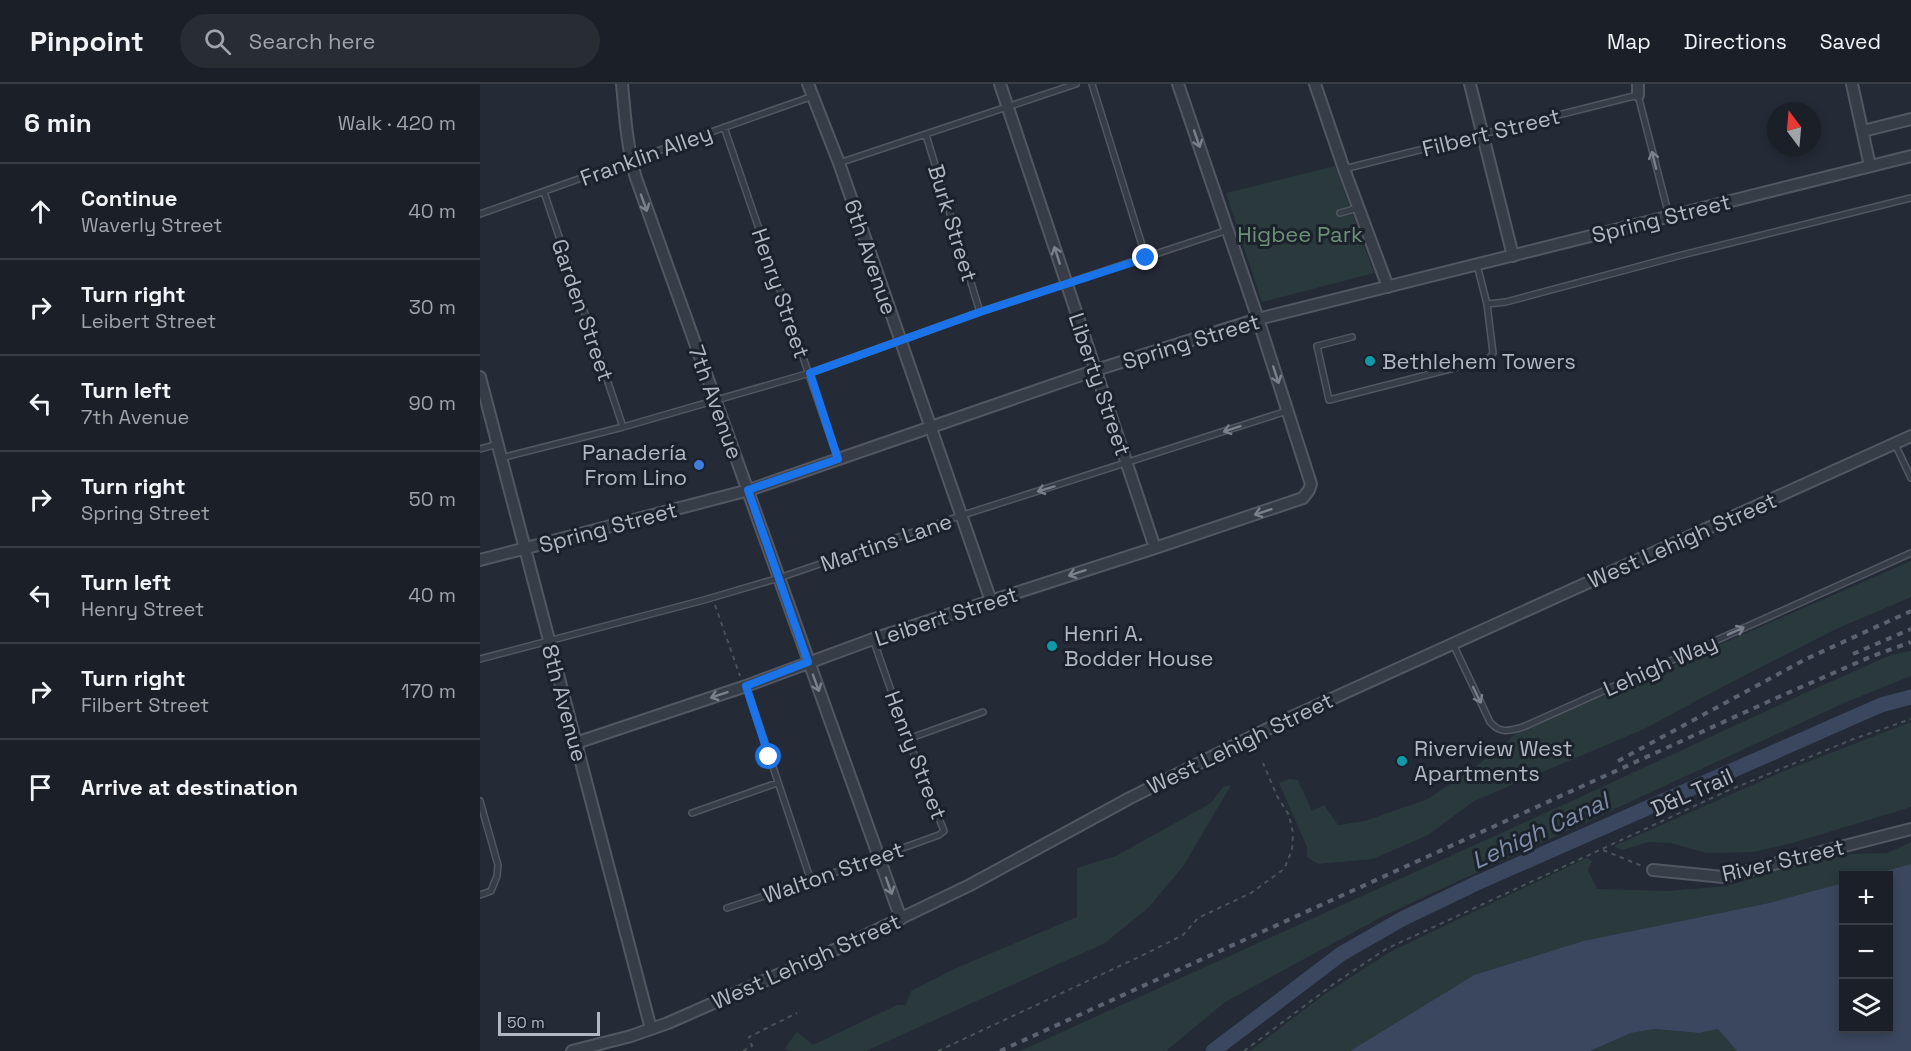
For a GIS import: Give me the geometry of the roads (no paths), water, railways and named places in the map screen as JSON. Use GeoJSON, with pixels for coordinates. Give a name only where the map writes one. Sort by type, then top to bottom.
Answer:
{"type":"FeatureCollection","features":[{"type":"Feature","properties":{"kind":"street","name":"7th Avenue"},"geometry":{"type":"LineString","coordinates":[[622,84],[630,160],[901,919]]}},
{"type":"Feature","properties":{"kind":"street","name":"6th Avenue"},"geometry":{"type":"LineString","coordinates":[[808,84],[839,163],[991,601]]}},
{"type":"Feature","properties":{"kind":"street","name":"Liberty Street"},"geometry":{"type":"LineString","coordinates":[[1000,84],[1155,548]]}},
{"type":"Feature","properties":{"kind":"street"},"geometry":{"type":"LineString","coordinates":[[1178,84],[1287,411]]}},
{"type":"Feature","properties":{"kind":"street"},"geometry":{"type":"LineString","coordinates":[[1316,84],[1344,169],[1388,287]]}},
{"type":"Feature","properties":{"kind":"street"},"geometry":{"type":"LineString","coordinates":[[1470,84],[1513,256]]}},
{"type":"Feature","properties":{"kind":"street"},"geometry":{"type":"LineString","coordinates":[[1852,84],[1870,166]]}},
{"type":"Feature","properties":{"kind":"street"},"geometry":{"type":"LineString","coordinates":[[1863,131],[1911,119]]}},
{"type":"Feature","properties":{"kind":"street","name":"Spring Street"},"geometry":{"type":"LineString","coordinates":[[480,560],[748,490],[1096,370],[1258,320],[1911,156]]}},
{"type":"Feature","properties":{"kind":"street","name":"8th Avenue"},"geometry":{"type":"LineString","coordinates":[[480,377],[651,1029]]}},
{"type":"Feature","properties":{"kind":"street","name":"Leibert Street"},"geometry":{"type":"LineString","coordinates":[[576,744],[746,686],[873,639],[1298,501],[1303,498],[1311,484],[1287,411]]}},
{"type":"Feature","properties":{"kind":"street","name":"West Lehigh Street"},"geometry":{"type":"LineString","coordinates":[[572,1051],[651,1029],[901,919],[1240,742],[1452,643],[1911,436]]}},
{"type":"Feature","properties":{"kind":"street","name":"River Street"},"geometry":{"type":"LineString","coordinates":[[1653,870],[1723,877],[1911,829]]}},
{"type":"Feature","properties":{"kind":"lane"},"geometry":{"type":"LineString","coordinates":[[839,163],[1076,84]]}},
{"type":"Feature","properties":{"kind":"lane"},"geometry":{"type":"LineString","coordinates":[[1092,84],[1146,258]]}},
{"type":"Feature","properties":{"kind":"lane"},"geometry":{"type":"LineString","coordinates":[[1638,90],[1669,216]]}},
{"type":"Feature","properties":{"kind":"lane","name":"Filbert Street"},"geometry":{"type":"LineString","coordinates":[[1344,169],[1482,134],[1638,90]]}},
{"type":"Feature","properties":{"kind":"lane","name":"Franklin Alley"},"geometry":{"type":"LineString","coordinates":[[480,214],[813,96]]}},
{"type":"Feature","properties":{"kind":"lane","name":"Henry Street"},"geometry":{"type":"LineString","coordinates":[[724,127],[838,459]]}},
{"type":"Feature","properties":{"kind":"lane","name":"Burk Street"},"geometry":{"type":"LineString","coordinates":[[926,135],[980,312]]}},
{"type":"Feature","properties":{"kind":"lane","name":"Garden Street"},"geometry":{"type":"LineString","coordinates":[[544,192],[623,427]]}},
{"type":"Feature","properties":{"kind":"lane"},"geometry":{"type":"LineString","coordinates":[[1487,304],[1506,302],[1911,198]]}},
{"type":"Feature","properties":{"kind":"lane"},"geometry":{"type":"LineString","coordinates":[[1340,213],[1358,208]]}},
{"type":"Feature","properties":{"kind":"lane"},"geometry":{"type":"LineString","coordinates":[[501,458],[623,427],[810,373],[1066,282],[1227,230]]}},
{"type":"Feature","properties":{"kind":"lane"},"geometry":{"type":"LineString","coordinates":[[1352,336],[1317,346],[1329,400],[1478,364],[1490,359],[1493,353],[1487,304],[1477,265]]}},
{"type":"Feature","properties":{"kind":"lane","name":"Martins Lane"},"geometry":{"type":"LineString","coordinates":[[480,660],[779,578],[960,516],[1287,411]]}},
{"type":"Feature","properties":{"kind":"lane"},"geometry":{"type":"LineString","coordinates":[[1895,443],[1911,478]]}},
{"type":"Feature","properties":{"kind":"lane"},"geometry":{"type":"LineString","coordinates":[[480,449],[498,444]]}},
{"type":"Feature","properties":{"kind":"lane","name":"Lehigh Way"},"geometry":{"type":"LineString","coordinates":[[1452,643],[1490,722],[1500,730],[1508,731],[1911,552]]}},
{"type":"Feature","properties":{"kind":"lane","name":"Henry Street"},"geometry":{"type":"LineString","coordinates":[[873,639],[908,739],[943,825],[944,831],[939,835]]}},
{"type":"Feature","properties":{"kind":"lane"},"geometry":{"type":"LineString","coordinates":[[746,686],[811,880]]}},
{"type":"Feature","properties":{"kind":"lane"},"geometry":{"type":"LineString","coordinates":[[908,739],[983,712]]}},
{"type":"Feature","properties":{"kind":"lane"},"geometry":{"type":"LineString","coordinates":[[692,813],[777,783]]}},
{"type":"Feature","properties":{"kind":"lane"},"geometry":{"type":"LineString","coordinates":[[480,801],[498,865],[497,876],[491,891],[480,896]]}},
{"type":"Feature","properties":{"kind":"lane","name":"Walton Street"},"geometry":{"type":"LineString","coordinates":[[727,908],[939,835]]}},
{"type":"Feature","properties":{"kind":"water"},"geometry":{"type":"Polygon","coordinates":[[[1911,864],[1911,1051],[1737,1051],[1718,1029],[1699,1033],[1655,1029],[1631,1033],[1590,1051],[1350,1051],[1474,975],[1583,941],[1769,903],[1839,884],[1839,1033],[1893,1033],[1893,871],[1885,871],[1911,864]]]}},
{"type":"Feature","properties":{"kind":"waterway","name":"Lehigh Canal"},"geometry":{"type":"LineString","coordinates":[[1213,1051],[1341,954],[1402,919],[1479,882],[1881,705],[1911,697]]}},
{"type":"Feature","properties":{"kind":"railway"},"geometry":{"type":"LineString","coordinates":[[1618,761],[1806,659],[1911,611]]}},
{"type":"Feature","properties":{"kind":"railway"},"geometry":{"type":"LineString","coordinates":[[1853,654],[1911,629]]}},
{"type":"Feature","properties":{"kind":"railway"},"geometry":{"type":"LineString","coordinates":[[1000,1051],[1774,699],[1870,657],[1911,642]]}},
{"type":"Feature","properties":{"kind":"place","name":"Bethlehem Towers"},"geometry":{"type":"Point","coordinates":[1370,361]}},
{"type":"Feature","properties":{"kind":"place","name":"Panadería From Lino"},"geometry":{"type":"Point","coordinates":[699,465]}},
{"type":"Feature","properties":{"kind":"place","name":"Henri A. Bodder House"},"geometry":{"type":"Point","coordinates":[1052,646]}},
{"type":"Feature","properties":{"kind":"place","name":"Riverview West Apartments"},"geometry":{"type":"Point","coordinates":[1402,761]}},
{"type":"Feature","properties":{"kind":"park label","name":"Higbee Park"},"geometry":{"type":"Point","coordinates":[1300,234]}}]}
